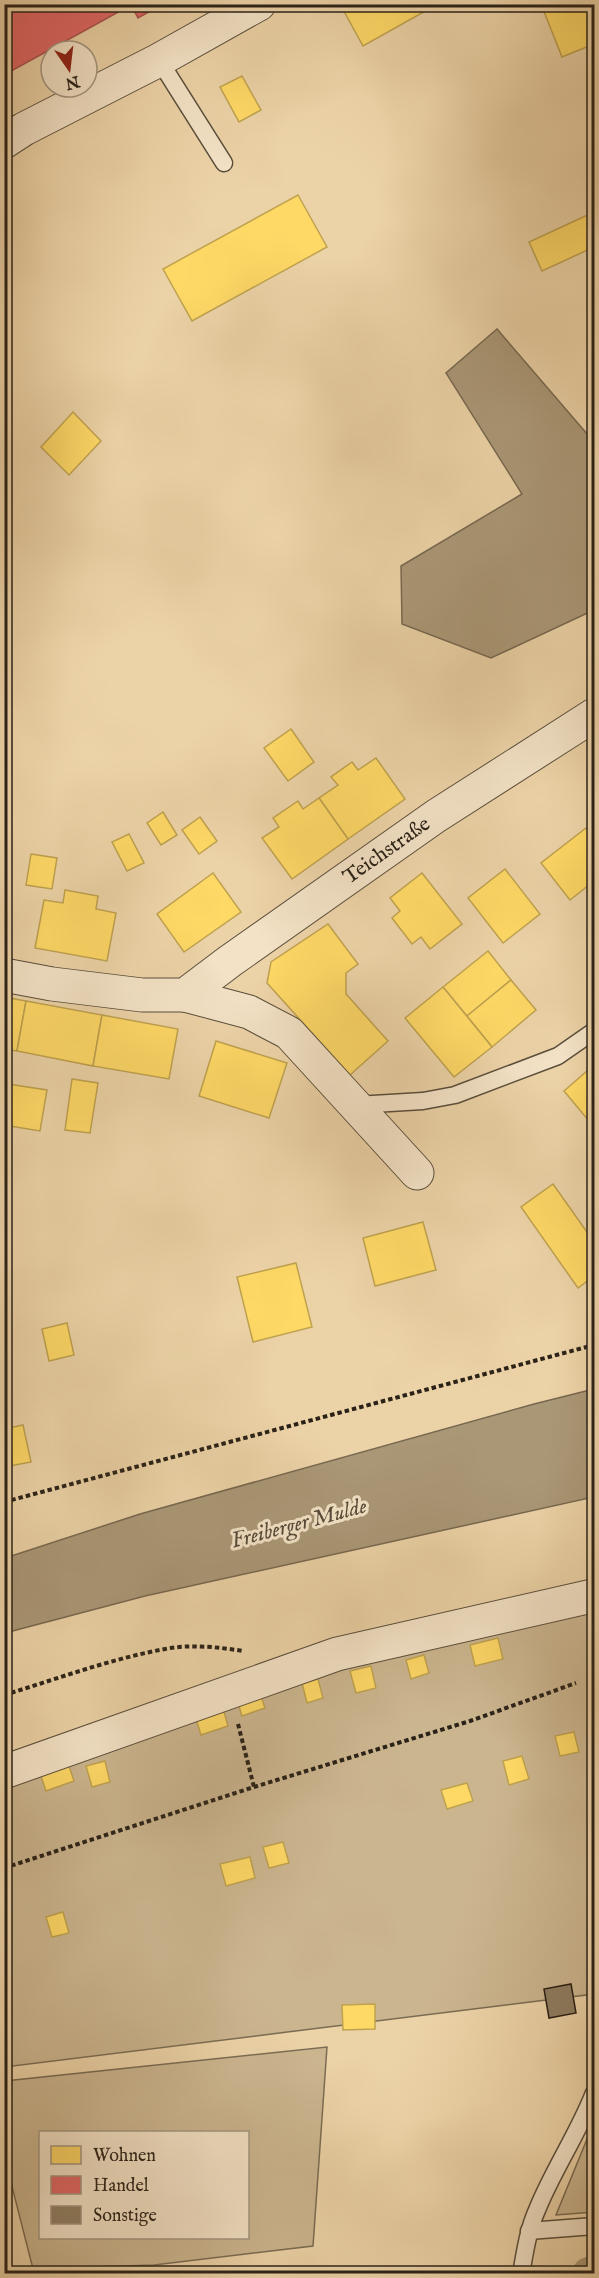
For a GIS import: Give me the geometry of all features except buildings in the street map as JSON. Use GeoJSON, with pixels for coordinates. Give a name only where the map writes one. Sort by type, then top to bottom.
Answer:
{"type":"FeatureCollection","features":[{"type":"Feature","properties":{"kind":"street"},"geometry":{"type":"LineString","coordinates":[[4,142],[24,129],[159,60],[259,4]]}},
{"type":"Feature","properties":{"kind":"street","name":"Teichstraße"},"geometry":{"type":"LineString","coordinates":[[185,995],[435,816],[594,715]]}},
{"type":"Feature","properties":{"kind":"street"},"geometry":{"type":"LineString","coordinates":[[4,975],[52,984],[130,993],[185,995],[249,1012],[289,1033],[417,1173]]}},
{"type":"Feature","properties":{"kind":"street"},"geometry":{"type":"LineString","coordinates":[[4,1772],[337,1654],[593,1605]]}},
{"type":"Feature","properties":{"kind":"lane"},"geometry":{"type":"LineString","coordinates":[[159,60],[224,163]]}},
{"type":"Feature","properties":{"kind":"lane"},"geometry":{"type":"LineString","coordinates":[[355,1105],[423,1101],[455,1095],[558,1056],[594,1031]]}},
{"type":"Feature","properties":{"kind":"lane"},"geometry":{"type":"LineString","coordinates":[[522,2269],[537,2209],[583,2122],[594,2093]]}},
{"type":"Feature","properties":{"kind":"lane"},"geometry":{"type":"LineString","coordinates":[[530,2231],[594,2226]]}},
{"type":"Feature","properties":{"kind":"path"},"geometry":{"type":"LineString","coordinates":[[4,1502],[594,1345]]}},
{"type":"Feature","properties":{"kind":"path"},"geometry":{"type":"LineString","coordinates":[[4,1695],[166,1648],[212,1646],[258,1653],[282,1673]]}},
{"type":"Feature","properties":{"kind":"path"},"geometry":{"type":"LineString","coordinates":[[4,1869],[254,1787],[470,1721],[576,1683]]}},
{"type":"Feature","properties":{"kind":"path"},"geometry":{"type":"LineString","coordinates":[[228,1692],[254,1787]]}},
{"type":"Feature","properties":{"kind":"shaded area"},"geometry":{"type":"Polygon","coordinates":[[[594,1608],[594,1994],[5,2067],[4,1777],[288,1682],[594,1608]]]}},
{"type":"Feature","properties":{"kind":"shaded area"},"geometry":{"type":"Polygon","coordinates":[[[327,2047],[313,2246],[154,2265],[33,2269],[5,2159],[5,2081],[327,2047]]]}},
{"type":"Feature","properties":{"kind":"shaded area"},"geometry":{"type":"Polygon","coordinates":[[[594,2122],[594,2212],[556,2215],[594,2122]]]}},
{"type":"Feature","properties":{"kind":"water"},"geometry":{"type":"Polygon","coordinates":[[[497,329],[594,442],[594,610],[491,658],[402,624],[401,566],[522,494],[446,373],[497,329]]]}},
{"type":"Feature","properties":{"kind":"water","name":"Freiberger Mulde"},"geometry":{"type":"Polygon","coordinates":[[[594,1389],[594,1497],[145,1596],[5,1633],[5,1558],[140,1514],[594,1389]]]}},
{"type":"Feature","properties":{"kind":"waterway"},"geometry":{"type":"LineString","coordinates":[[589,2274],[594,2273]]}}]}
